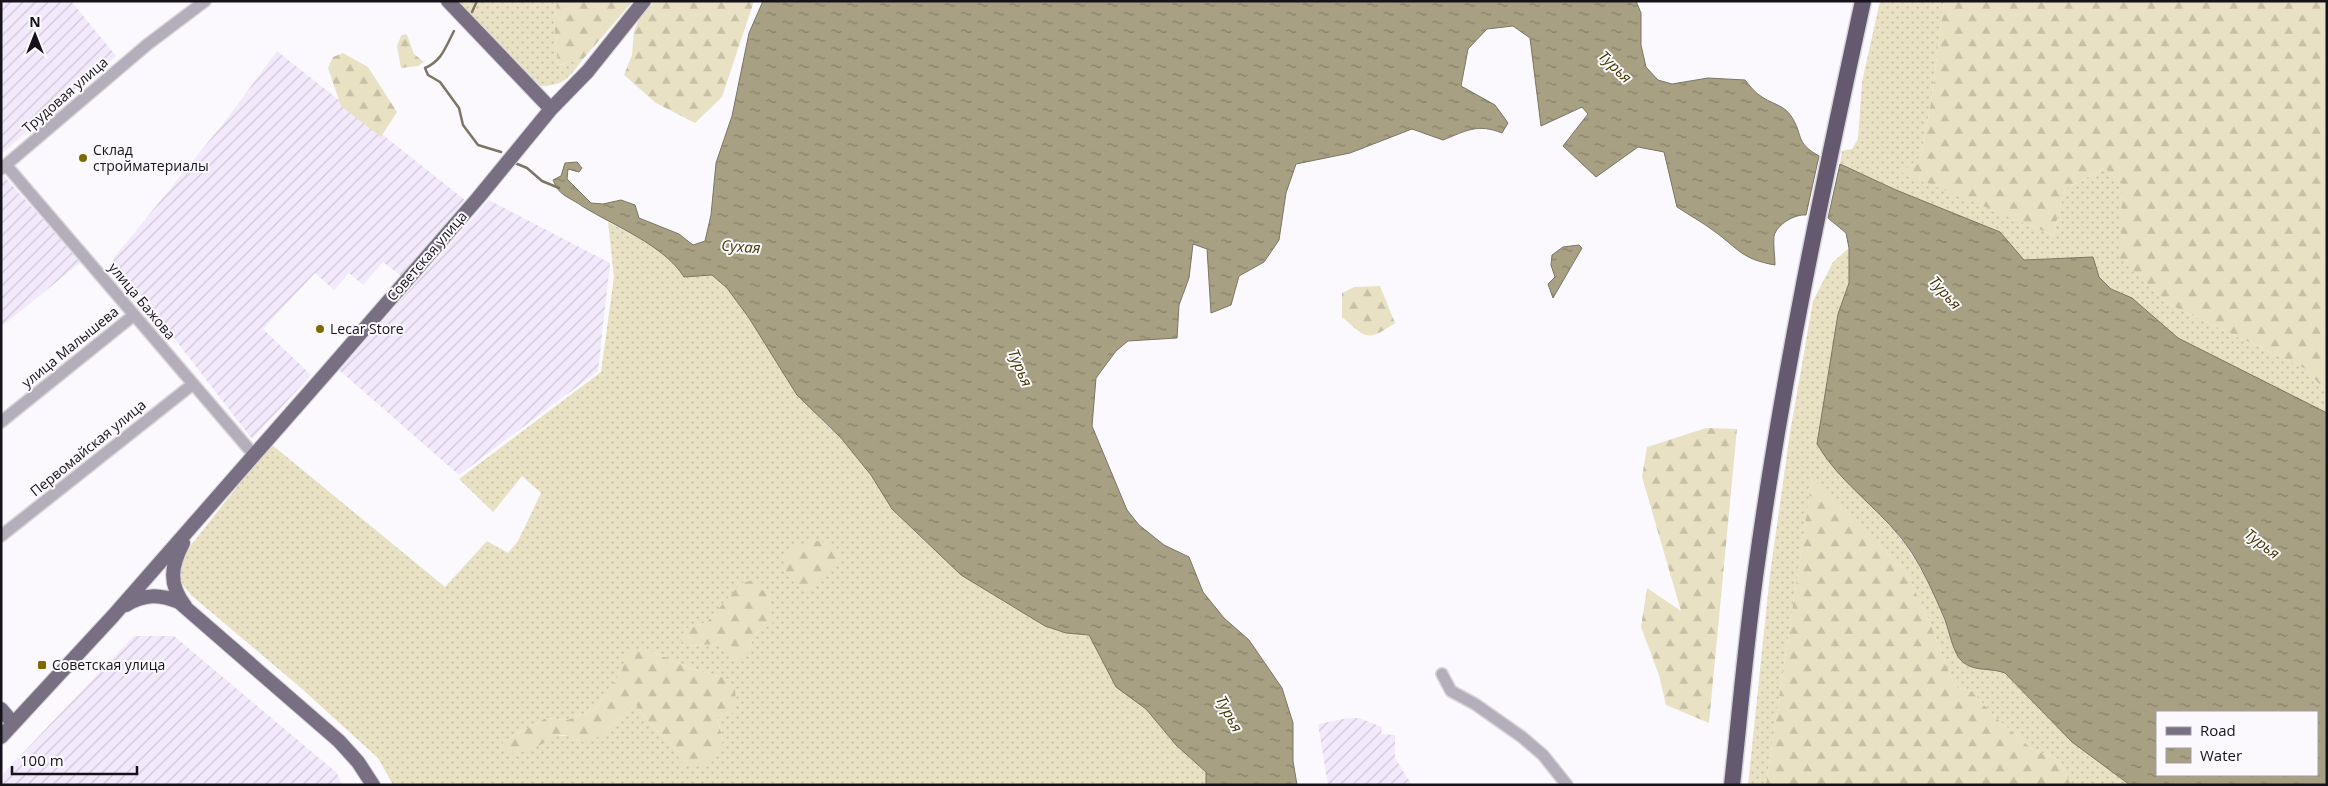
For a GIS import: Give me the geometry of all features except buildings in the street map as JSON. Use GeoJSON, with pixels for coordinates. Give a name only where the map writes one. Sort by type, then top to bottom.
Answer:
{"type":"FeatureCollection","features":[{"type":"Feature","properties":{"kind":"highway"},"geometry":{"type":"LineString","coordinates":[[1732,785],[1756,571],[1815,227],[1863,1]]}},
{"type":"Feature","properties":{"kind":"main road"},"geometry":{"type":"LineString","coordinates":[[448,1],[551,109]]}},
{"type":"Feature","properties":{"kind":"main road","name":"Советская улица"},"geometry":{"type":"LineString","coordinates":[[1,737],[112,616],[254,456],[478,198],[551,109],[588,71],[644,1]]}},
{"type":"Feature","properties":{"kind":"main road"},"geometry":{"type":"LineString","coordinates":[[189,610],[174,589],[172,566],[192,525]]}},
{"type":"Feature","properties":{"kind":"main road"},"geometry":{"type":"LineString","coordinates":[[112,616],[138,597],[151,595],[167,597],[179,602],[339,741],[358,762],[373,785]]}},
{"type":"Feature","properties":{"kind":"main road"},"geometry":{"type":"LineString","coordinates":[[1,709],[13,723]]}},
{"type":"Feature","properties":{"kind":"street","name":"Трудовая улица"},"geometry":{"type":"LineString","coordinates":[[4,167],[148,44],[205,1]]}},
{"type":"Feature","properties":{"kind":"street","name":"улица Бажова"},"geometry":{"type":"LineString","coordinates":[[4,167],[254,456]]}},
{"type":"Feature","properties":{"kind":"street","name":"улица Малышева"},"geometry":{"type":"LineString","coordinates":[[1,422],[134,315]]}},
{"type":"Feature","properties":{"kind":"street","name":"Первомайская улица"},"geometry":{"type":"LineString","coordinates":[[1,536],[193,384]]}},
{"type":"Feature","properties":{"kind":"street"},"geometry":{"type":"LineString","coordinates":[[1442,674],[1451,690],[1522,736],[1543,755],[1567,785]]}},
{"type":"Feature","properties":{"kind":"shaded area"},"geometry":{"type":"Polygon","coordinates":[[[1,1],[71,1],[116,56],[1,154],[1,1]]]}},
{"type":"Feature","properties":{"kind":"shaded area"},"geometry":{"type":"Polygon","coordinates":[[[277,51],[465,200],[401,276],[383,262],[363,285],[349,273],[334,290],[315,273],[263,329],[311,375],[252,439],[113,259],[226,120],[277,51]]]}},
{"type":"Feature","properties":{"kind":"shaded area"},"geometry":{"type":"Polygon","coordinates":[[[1,175],[81,262],[1,327],[1,175]]]}},
{"type":"Feature","properties":{"kind":"shaded area"},"geometry":{"type":"Polygon","coordinates":[[[489,200],[610,263],[598,371],[459,475],[339,370],[489,200]]]}},
{"type":"Feature","properties":{"kind":"shaded area"},"geometry":{"type":"Polygon","coordinates":[[[134,636],[174,636],[337,773],[342,785],[1,785],[1,776],[134,636]]]}},
{"type":"Feature","properties":{"kind":"shaded area"},"geometry":{"type":"Polygon","coordinates":[[[1359,718],[1382,727],[1381,734],[1395,735],[1395,758],[1412,785],[1328,785],[1318,724],[1359,718]]]}},
{"type":"Feature","properties":{"kind":"green space"},"geometry":{"type":"Polygon","coordinates":[[[457,1],[557,1],[554,25],[558,65],[583,59],[566,79],[548,86],[540,86],[457,1]]]}},
{"type":"Feature","properties":{"kind":"green space"},"geometry":{"type":"Polygon","coordinates":[[[557,1],[633,1],[583,59],[558,65],[554,25],[557,1]]]}},
{"type":"Feature","properties":{"kind":"green space"},"geometry":{"type":"Polygon","coordinates":[[[654,1],[754,1],[722,97],[695,123],[656,103],[624,75],[632,55],[634,31],[639,19],[654,1]]]}},
{"type":"Feature","properties":{"kind":"green space"},"geometry":{"type":"Polygon","coordinates":[[[1880,1],[1944,1],[1931,103],[1920,158],[1902,172],[2053,235],[2065,189],[2105,168],[2122,185],[2121,258],[2166,303],[2304,368],[2327,392],[2327,413],[2178,338],[2132,298],[2111,289],[2099,277],[2093,257],[2023,260],[2000,232],[1896,190],[1840,164],[1842,151],[1852,149],[1858,139],[1862,82],[1880,1]]]}},
{"type":"Feature","properties":{"kind":"green space"},"geometry":{"type":"Polygon","coordinates":[[[1944,1],[2327,1],[2327,392],[2304,368],[2166,303],[2120,258],[2122,185],[2105,168],[2065,189],[2053,235],[1901,172],[1920,158],[1931,103],[1944,1]]]}},
{"type":"Feature","properties":{"kind":"green space"},"geometry":{"type":"Polygon","coordinates":[[[407,35],[414,54],[424,62],[418,66],[401,68],[397,46],[401,36],[407,35]]]}},
{"type":"Feature","properties":{"kind":"green space"},"geometry":{"type":"Polygon","coordinates":[[[343,53],[368,67],[397,112],[381,137],[341,106],[328,68],[333,57],[343,53]]]}},
{"type":"Feature","properties":{"kind":"green space"},"geometry":{"type":"Polygon","coordinates":[[[608,222],[660,252],[669,259],[684,277],[712,275],[727,288],[823,422],[841,438],[871,475],[892,509],[961,575],[1045,626],[1066,633],[1089,635],[1116,686],[1146,709],[1176,745],[1206,772],[1206,785],[393,785],[378,758],[301,688],[191,595],[183,585],[178,572],[184,554],[271,444],[445,587],[487,541],[508,553],[518,541],[541,493],[522,476],[493,512],[459,479],[601,372],[614,277],[608,222]],[[742,583],[707,622],[685,629],[687,646],[717,644],[748,653],[754,635],[773,622],[742,583]],[[653,652],[621,673],[594,710],[567,720],[546,718],[502,742],[554,735],[602,734],[636,705],[649,723],[681,754],[723,740],[717,717],[722,677],[695,670],[653,652]]]}},
{"type":"Feature","properties":{"kind":"green space"},"geometry":{"type":"Polygon","coordinates":[[[1849,248],[1849,283],[1838,314],[1817,444],[1832,466],[1879,513],[1911,553],[1938,604],[1959,658],[1987,670],[1996,669],[2005,673],[2072,742],[2130,785],[2071,785],[2059,760],[2032,749],[1995,717],[1971,691],[1955,687],[1927,616],[1906,572],[1812,479],[1766,785],[1748,785],[1770,574],[1790,433],[1813,301],[1833,262],[1849,248]]]}},
{"type":"Feature","properties":{"kind":"green space"},"geometry":{"type":"Polygon","coordinates":[[[1380,286],[1395,323],[1373,335],[1362,334],[1342,317],[1342,293],[1354,287],[1380,286]]]}},
{"type":"Feature","properties":{"kind":"green space"},"geometry":{"type":"Polygon","coordinates":[[[1706,428],[1737,429],[1709,723],[1666,705],[1659,675],[1641,627],[1647,588],[1681,611],[1642,477],[1647,447],[1706,428]]]}},
{"type":"Feature","properties":{"kind":"green space"},"geometry":{"type":"Polygon","coordinates":[[[1812,478],[1906,572],[1927,616],[1955,687],[1971,691],[1995,717],[2032,749],[2059,760],[2071,785],[1766,785],[1812,478]]]}},
{"type":"Feature","properties":{"kind":"green space"},"geometry":{"type":"Polygon","coordinates":[[[811,540],[834,544],[840,554],[835,566],[808,594],[782,568],[789,550],[811,540]]]}},
{"type":"Feature","properties":{"kind":"green space"},"geometry":{"type":"Polygon","coordinates":[[[754,580],[769,597],[773,622],[754,635],[748,653],[735,662],[717,644],[687,646],[680,640],[685,629],[707,622],[741,583],[754,580]]]}},
{"type":"Feature","properties":{"kind":"green space"},"geometry":{"type":"Polygon","coordinates":[[[628,651],[653,652],[695,670],[722,677],[735,686],[736,712],[717,718],[723,740],[718,756],[702,766],[682,766],[681,754],[649,723],[636,705],[602,734],[587,744],[568,736],[557,735],[532,749],[508,754],[502,742],[546,718],[567,720],[594,710],[621,673],[628,651]]]}},
{"type":"Feature","properties":{"kind":"water","name":"Турья"},"geometry":{"type":"Polygon","coordinates":[[[763,1],[1636,1],[1641,13],[1641,45],[1646,67],[1658,80],[1672,84],[1708,78],[1745,80],[1759,95],[1788,112],[1806,147],[1819,156],[1806,215],[1797,216],[1787,221],[1776,232],[1774,236],[1775,265],[1755,260],[1677,207],[1664,152],[1638,147],[1596,177],[1563,146],[1588,114],[1582,107],[1541,126],[1530,38],[1513,26],[1487,29],[1468,49],[1461,86],[1495,105],[1508,123],[1502,133],[1478,128],[1443,140],[1412,129],[1350,153],[1296,164],[1286,193],[1279,240],[1264,262],[1239,276],[1231,305],[1211,313],[1207,249],[1193,244],[1189,278],[1179,305],[1177,338],[1128,341],[1116,351],[1096,378],[1092,426],[1127,510],[1139,525],[1164,545],[1189,557],[1203,592],[1224,618],[1249,640],[1282,688],[1293,723],[1293,761],[1297,785],[1206,785],[1206,772],[1176,745],[1146,709],[1116,687],[1089,635],[1066,633],[1045,626],[961,575],[892,509],[871,475],[841,438],[797,395],[749,318],[727,288],[712,275],[684,277],[664,255],[638,237],[568,198],[557,188],[553,180],[561,176],[565,163],[577,162],[582,168],[579,172],[568,169],[567,179],[591,203],[603,204],[621,200],[635,205],[639,218],[679,234],[693,245],[705,241],[711,215],[716,163],[732,116],[749,33],[763,1]]]}},
{"type":"Feature","properties":{"kind":"water","name":"Турья"},"geometry":{"type":"Polygon","coordinates":[[[1840,164],[1896,190],[2000,232],[2024,260],[2093,257],[2099,277],[2111,289],[2132,298],[2178,338],[2327,413],[2327,785],[2130,785],[2072,742],[2005,673],[1975,668],[1964,663],[1959,658],[1936,599],[1912,553],[1890,525],[1838,473],[1817,444],[1838,314],[1849,283],[1849,248],[1846,233],[1828,218],[1840,164]]]}},
{"type":"Feature","properties":{"kind":"water"},"geometry":{"type":"Polygon","coordinates":[[[1579,245],[1582,248],[1553,298],[1548,284],[1555,277],[1551,265],[1552,255],[1563,247],[1579,245]]]}},
{"type":"Feature","properties":{"kind":"waterway","name":"Сухая"},"geometry":{"type":"LineString","coordinates":[[472,12],[477,1]]}},
{"type":"Feature","properties":{"kind":"waterway","name":"Сухая"},"geometry":{"type":"LineString","coordinates":[[454,31],[440,57],[425,68],[428,75],[440,82],[459,108],[463,125],[478,145],[501,152]]}},
{"type":"Feature","properties":{"kind":"waterway","name":"Сухая"},"geometry":{"type":"LineString","coordinates":[[515,163],[527,168],[542,181],[559,188]]}},
{"type":"Feature","properties":{"kind":"place","name":"Склад стройматериалы"},"geometry":{"type":"Point","coordinates":[83,158]}},
{"type":"Feature","properties":{"kind":"place","name":"Lecar Store"},"geometry":{"type":"Point","coordinates":[320,329]}},
{"type":"Feature","properties":{"kind":"place","name":"Советская улица"},"geometry":{"type":"Point","coordinates":[42,665]}}]}
